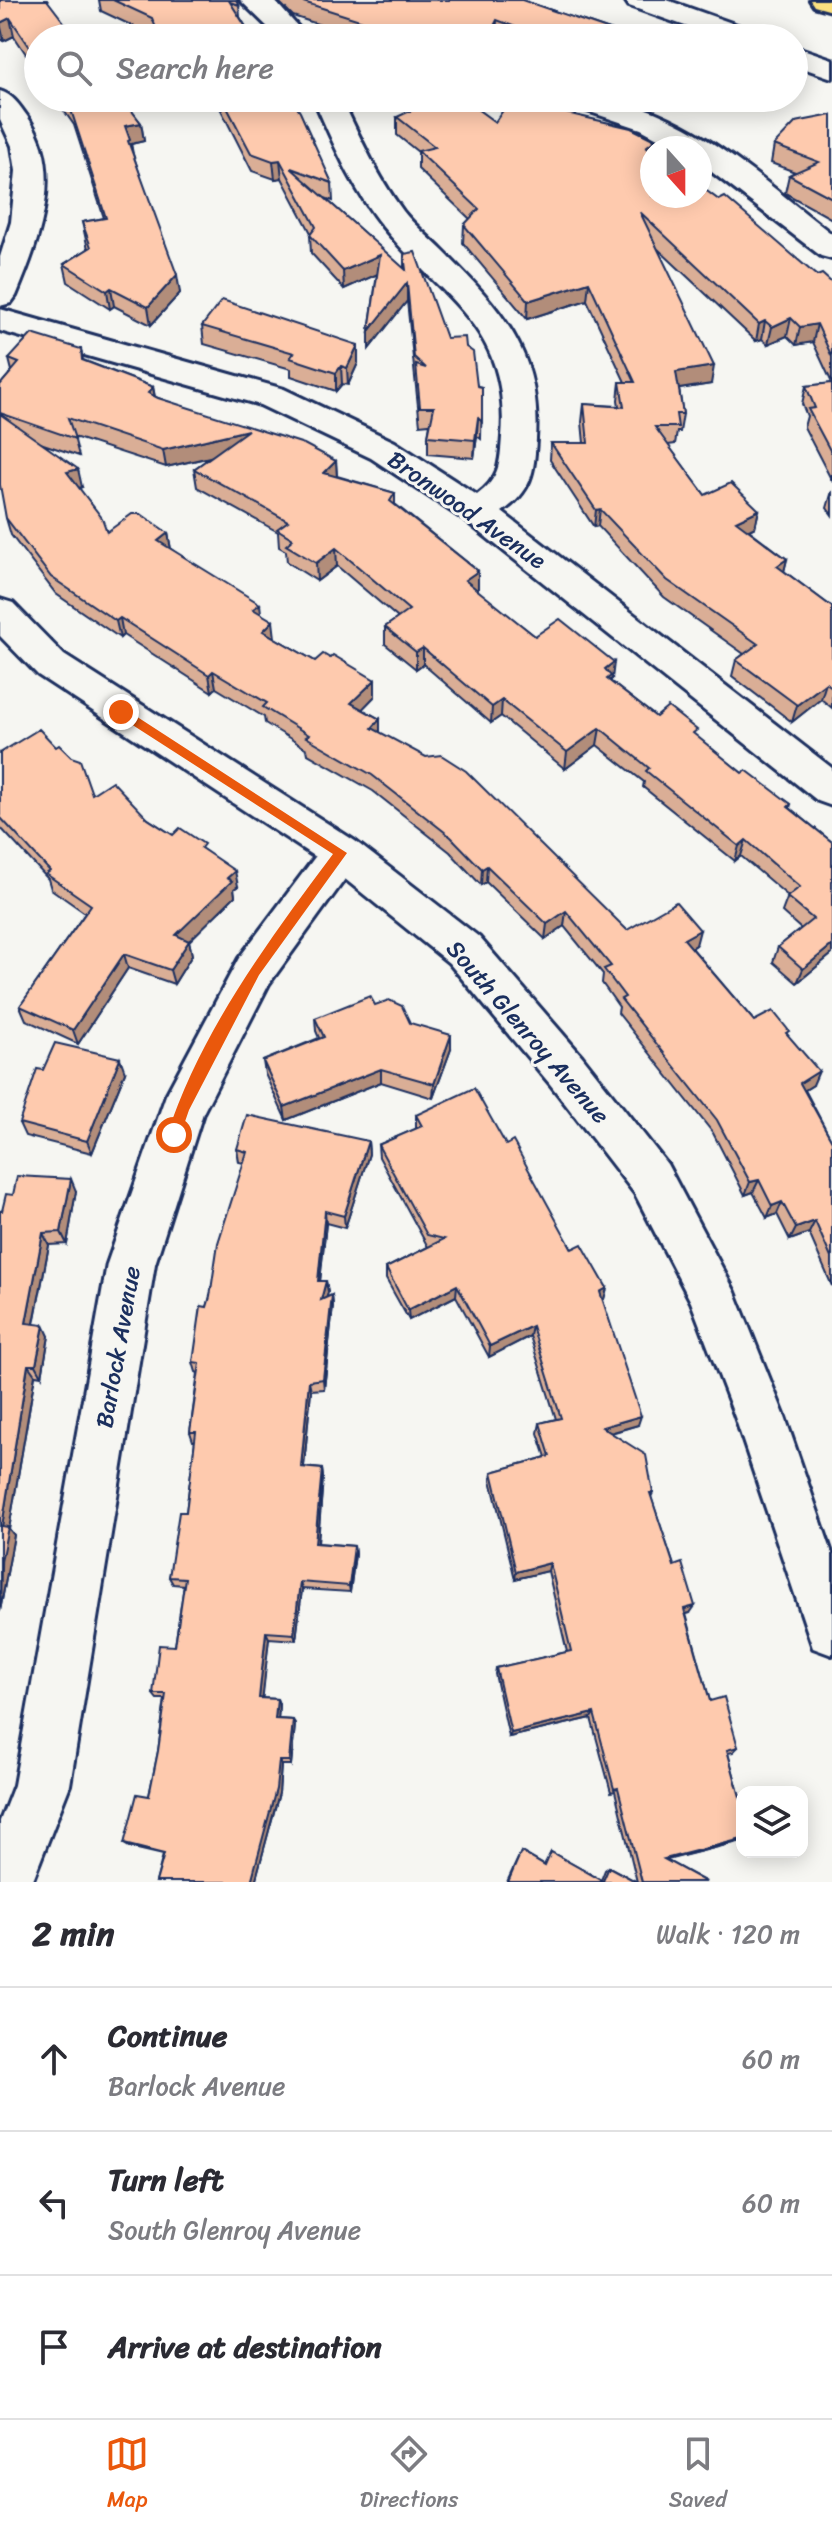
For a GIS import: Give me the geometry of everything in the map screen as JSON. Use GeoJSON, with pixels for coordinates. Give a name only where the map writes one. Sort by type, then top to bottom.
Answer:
{"type":"FeatureCollection","features":[{"type":"Feature","properties":{"kind":"highway"},"geometry":{"type":"LineString","coordinates":[[824,0],[832,2]]}},
{"type":"Feature","properties":{"kind":"main road"},"geometry":{"type":"LineString","coordinates":[[639,0],[707,24]]}},
{"type":"Feature","properties":{"kind":"main road"},"geometry":{"type":"LineString","coordinates":[[808,60],[832,69]]}},
{"type":"Feature","properties":{"kind":"street"},"geometry":{"type":"LineString","coordinates":[[254,0],[268,8],[282,24]]}},
{"type":"Feature","properties":{"kind":"street"},"geometry":{"type":"LineString","coordinates":[[0,100],[16,118],[31,161],[31,209],[22,247],[0,296]]}},
{"type":"Feature","properties":{"kind":"street"},"geometry":{"type":"LineString","coordinates":[[334,112],[363,173],[394,220],[482,309],[496,329],[516,381],[520,423],[516,476],[503,494],[478,512]]}},
{"type":"Feature","properties":{"kind":"street"},"geometry":{"type":"LineString","coordinates":[[617,112],[655,125],[712,154],[832,249]]}},
{"type":"Feature","properties":{"kind":"street","name":"Bronwood Avenue"},"geometry":{"type":"LineString","coordinates":[[0,320],[272,397],[383,450],[478,512],[832,790]]}},
{"type":"Feature","properties":{"kind":"street","name":"South Glenroy Avenue"},"geometry":{"type":"LineString","coordinates":[[0,613],[51,665],[341,853],[464,950],[566,1070],[651,1179],[711,1292],[760,1417],[832,1629]]}},
{"type":"Feature","properties":{"kind":"street","name":"Barlock Avenue"},"geometry":{"type":"LineString","coordinates":[[4,1882],[42,1785],[131,1264],[182,1109],[254,971],[341,853]]}},
{"type":"Feature","properties":{"kind":"building"},"geometry":{"type":"Polygon","coordinates":[[[0,0],[47,0],[65,24],[24,24],[24,38],[10,18],[0,23],[0,0]]]}},
{"type":"Feature","properties":{"kind":"building"},"geometry":{"type":"Polygon","coordinates":[[[113,0],[236,0],[239,5],[230,2],[244,24],[154,24],[152,18],[113,0]]]}},
{"type":"Feature","properties":{"kind":"building"},"geometry":{"type":"Polygon","coordinates":[[[297,0],[522,0],[592,24],[508,24],[497,20],[495,24],[372,24],[297,0]]]}},
{"type":"Feature","properties":{"kind":"building"},"geometry":{"type":"Polygon","coordinates":[[[72,112],[133,112],[141,123],[125,126],[128,141],[177,275],[148,307],[111,288],[107,291],[64,264],[91,247],[82,222],[106,218],[72,112]]]}},
{"type":"Feature","properties":{"kind":"building"},"geometry":{"type":"Polygon","coordinates":[[[229,112],[300,112],[332,183],[291,168],[406,270],[404,254],[415,252],[446,338],[465,337],[466,347],[473,352],[477,386],[482,387],[482,422],[478,418],[475,440],[428,436],[434,407],[420,407],[416,365],[426,368],[414,357],[407,283],[369,331],[380,255],[343,271],[310,235],[316,227],[280,160],[273,161],[251,153],[229,112]]]}},
{"type":"Feature","properties":{"kind":"building"},"geometry":{"type":"Polygon","coordinates":[[[408,112],[481,112],[495,122],[502,112],[562,112],[631,128],[647,136],[640,136],[640,208],[712,208],[712,195],[719,200],[725,197],[817,276],[822,274],[832,283],[832,357],[817,324],[800,327],[791,318],[772,327],[765,321],[759,324],[640,212],[714,366],[676,372],[683,414],[676,414],[678,427],[655,427],[705,495],[731,483],[759,510],[736,521],[787,559],[777,566],[832,607],[832,687],[826,683],[797,705],[736,660],[758,644],[667,580],[600,509],[596,510],[551,443],[588,443],[584,404],[624,407],[620,382],[635,382],[589,282],[528,301],[464,225],[479,209],[418,151],[435,147],[397,117],[408,112]]]}},
{"type":"Feature","properties":{"kind":"building"},"geometry":{"type":"Polygon","coordinates":[[[832,115],[832,198],[789,175],[819,162],[774,145],[796,122],[832,115]]]}},
{"type":"Feature","properties":{"kind":"building"},"geometry":{"type":"Polygon","coordinates":[[[222,300],[358,345],[347,368],[341,366],[336,373],[290,358],[294,353],[202,326],[222,300]]]}},
{"type":"Feature","properties":{"kind":"building"},"geometry":{"type":"Polygon","coordinates":[[[32,334],[81,349],[82,360],[153,387],[148,393],[158,398],[304,444],[336,461],[324,473],[395,493],[390,501],[478,571],[465,580],[535,636],[560,619],[614,662],[605,669],[611,676],[607,679],[656,717],[668,707],[697,730],[693,733],[742,773],[746,770],[791,804],[788,807],[832,842],[832,945],[803,969],[778,947],[813,919],[787,897],[800,887],[746,840],[739,846],[646,771],[649,768],[600,728],[567,752],[502,700],[492,707],[423,648],[416,652],[385,627],[409,610],[336,548],[316,563],[286,545],[293,539],[277,529],[288,521],[194,469],[248,430],[163,450],[68,418],[75,439],[0,413],[0,385],[19,363],[9,359],[32,334]]]}},
{"type":"Feature","properties":{"kind":"building"},"geometry":{"type":"Polygon","coordinates":[[[832,383],[832,454],[808,409],[815,408],[806,386],[832,383]]]}},
{"type":"Feature","properties":{"kind":"building"},"geometry":{"type":"Polygon","coordinates":[[[0,414],[78,469],[67,472],[102,518],[107,532],[132,514],[141,514],[168,533],[158,541],[260,604],[253,609],[273,621],[263,631],[315,661],[323,654],[330,658],[333,655],[375,680],[351,703],[380,719],[372,728],[426,757],[441,755],[466,771],[627,930],[676,902],[700,930],[684,939],[754,1021],[773,1011],[789,1031],[786,1033],[819,1071],[800,1083],[832,1141],[832,1260],[815,1221],[796,1228],[782,1202],[772,1206],[759,1180],[750,1182],[717,1120],[621,999],[625,997],[604,969],[611,966],[566,911],[547,924],[487,866],[482,869],[451,837],[372,775],[306,737],[309,735],[263,707],[267,703],[213,671],[209,675],[120,618],[116,621],[51,577],[6,518],[0,485],[0,414]]]}},
{"type":"Feature","properties":{"kind":"building"},"geometry":{"type":"Polygon","coordinates":[[[39,729],[56,747],[59,745],[71,757],[80,760],[92,794],[112,781],[148,819],[173,835],[180,828],[204,844],[201,848],[235,871],[227,878],[232,881],[176,935],[189,941],[170,970],[124,954],[73,1030],[20,1006],[91,905],[46,874],[50,871],[0,817],[0,753],[39,729]]]}},
{"type":"Feature","properties":{"kind":"building"},"geometry":{"type":"Polygon","coordinates":[[[370,996],[375,1005],[389,1000],[402,1006],[410,1023],[451,1035],[434,1084],[381,1069],[284,1107],[263,1061],[324,1037],[315,1018],[370,996]]]}},
{"type":"Feature","properties":{"kind":"building"},"geometry":{"type":"Polygon","coordinates":[[[55,1043],[120,1058],[87,1141],[19,1123],[37,1069],[43,1070],[55,1043]]]}},
{"type":"Feature","properties":{"kind":"building"},"geometry":{"type":"Polygon","coordinates":[[[474,1088],[506,1145],[513,1141],[572,1249],[582,1244],[607,1288],[600,1292],[641,1416],[602,1427],[646,1455],[653,1493],[650,1493],[674,1566],[682,1563],[695,1606],[684,1609],[710,1701],[724,1697],[738,1747],[727,1750],[737,1786],[736,1841],[664,1859],[706,1882],[642,1882],[618,1788],[614,1789],[594,1713],[511,1733],[496,1668],[571,1651],[550,1563],[516,1572],[492,1472],[550,1456],[540,1423],[561,1418],[532,1326],[490,1346],[457,1285],[408,1310],[386,1268],[444,1239],[427,1235],[378,1145],[422,1126],[416,1115],[474,1088]]]}},
{"type":"Feature","properties":{"kind":"building"},"geometry":{"type":"Polygon","coordinates":[[[247,1115],[368,1141],[344,1216],[325,1211],[318,1281],[326,1281],[321,1300],[332,1295],[323,1379],[309,1381],[301,1467],[322,1469],[315,1543],[354,1546],[349,1586],[300,1582],[294,1634],[266,1632],[259,1698],[277,1699],[275,1719],[293,1720],[289,1761],[279,1761],[276,1789],[251,1882],[156,1882],[164,1854],[124,1844],[137,1794],[149,1796],[158,1751],[166,1694],[153,1694],[159,1645],[175,1646],[185,1578],[169,1577],[179,1512],[186,1512],[196,1432],[190,1432],[200,1363],[193,1362],[201,1306],[207,1307],[210,1297],[218,1243],[247,1152],[237,1149],[247,1115]]]}},
{"type":"Feature","properties":{"kind":"building"},"geometry":{"type":"Polygon","coordinates":[[[17,1176],[71,1179],[61,1232],[43,1233],[26,1323],[44,1325],[36,1365],[28,1365],[2,1526],[8,1527],[0,1566],[0,1211],[6,1194],[13,1195],[17,1176]]]}},
{"type":"Feature","properties":{"kind":"building"},"geometry":{"type":"Polygon","coordinates":[[[521,1852],[545,1866],[551,1852],[603,1881],[609,1867],[637,1882],[508,1882],[521,1852]]]}},
{"type":"Feature","properties":{"kind":"route"},"geometry":{"type":"LineString","coordinates":[[121,712],[341,853],[254,971],[182,1109],[174,1135]]}}]}
